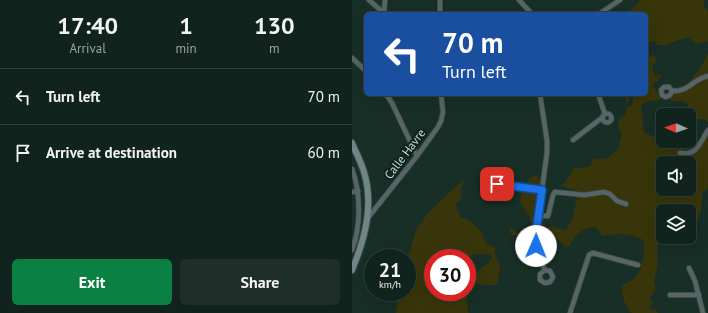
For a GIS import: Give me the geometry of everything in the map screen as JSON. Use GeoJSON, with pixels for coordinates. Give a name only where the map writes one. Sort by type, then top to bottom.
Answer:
{"type":"FeatureCollection","features":[{"type":"Feature","properties":{"kind":"main road"},"geometry":{"type":"LineString","coordinates":[[352,144],[364,171],[367,185],[367,220],[361,249],[352,270]]}},
{"type":"Feature","properties":{"kind":"street"},"geometry":{"type":"LineString","coordinates":[[369,0],[382,12]]}},
{"type":"Feature","properties":{"kind":"street"},"geometry":{"type":"LineString","coordinates":[[384,12],[385,0]]}},
{"type":"Feature","properties":{"kind":"street"},"geometry":{"type":"LineString","coordinates":[[440,0],[440,12]]}},
{"type":"Feature","properties":{"kind":"street"},"geometry":{"type":"LineString","coordinates":[[519,0],[530,12]]}},
{"type":"Feature","properties":{"kind":"street"},"geometry":{"type":"LineString","coordinates":[[602,12],[620,0]]}},
{"type":"Feature","properties":{"kind":"street"},"geometry":{"type":"LineString","coordinates":[[352,58],[364,69]]}},
{"type":"Feature","properties":{"kind":"street"},"geometry":{"type":"LineString","coordinates":[[672,91],[683,90],[700,79],[708,76]]}},
{"type":"Feature","properties":{"kind":"street"},"geometry":{"type":"LineString","coordinates":[[387,96],[417,156]]}},
{"type":"Feature","properties":{"kind":"street","name":"Calle Havre"},"geometry":{"type":"LineString","coordinates":[[367,220],[417,156],[441,120],[443,112],[441,96]]}},
{"type":"Feature","properties":{"kind":"street"},"geometry":{"type":"LineString","coordinates":[[540,96],[547,141],[547,153],[536,232],[536,246],[538,256],[545,270]]}},
{"type":"Feature","properties":{"kind":"street"},"geometry":{"type":"LineString","coordinates":[[573,140],[604,116],[599,96]]}},
{"type":"Feature","properties":{"kind":"street"},"geometry":{"type":"LineString","coordinates":[[680,153],[686,154],[696,150],[708,130]]}},
{"type":"Feature","properties":{"kind":"street"},"geometry":{"type":"LineString","coordinates":[[352,168],[358,191],[359,210],[355,243],[352,250]]}},
{"type":"Feature","properties":{"kind":"street"},"geometry":{"type":"LineString","coordinates":[[485,195],[494,185],[497,184],[542,190]]}},
{"type":"Feature","properties":{"kind":"street"},"geometry":{"type":"LineString","coordinates":[[352,192],[358,191]]}},
{"type":"Feature","properties":{"kind":"street"},"geometry":{"type":"LineString","coordinates":[[538,216],[548,216],[552,195],[555,192],[584,195],[604,192],[626,204]]}},
{"type":"Feature","properties":{"kind":"street"},"geometry":{"type":"LineString","coordinates":[[570,313],[589,255],[593,252],[638,265]]}},
{"type":"Feature","properties":{"kind":"street"},"geometry":{"type":"LineString","coordinates":[[689,268],[695,281],[703,313]]}},
{"type":"Feature","properties":{"kind":"street"},"geometry":{"type":"LineString","coordinates":[[670,295],[699,295]]}},
{"type":"Feature","properties":{"kind":"shaded area"},"geometry":{"type":"Polygon","coordinates":[[[640,0],[704,0],[704,6],[708,11],[708,41],[696,44],[689,38],[685,38],[664,45],[657,45],[656,42],[648,42],[648,12],[624,12],[635,7],[640,0]]]}},
{"type":"Feature","properties":{"kind":"shaded area"},"geometry":{"type":"Polygon","coordinates":[[[653,54],[657,60],[652,68],[654,74],[656,76],[661,74],[661,77],[653,85],[660,97],[660,100],[649,101],[641,105],[644,132],[654,137],[656,136],[656,148],[684,148],[686,151],[696,148],[696,145],[708,128],[708,188],[702,194],[701,208],[697,221],[696,222],[696,204],[656,204],[656,244],[657,244],[658,262],[654,283],[656,288],[650,298],[653,303],[649,307],[651,310],[654,309],[658,313],[632,313],[623,298],[621,286],[631,281],[637,275],[642,264],[644,244],[642,239],[620,234],[602,236],[596,227],[583,230],[574,238],[570,246],[565,247],[556,238],[546,233],[544,227],[531,236],[525,247],[520,243],[521,241],[517,236],[511,234],[509,229],[511,228],[518,233],[525,232],[531,224],[529,215],[522,206],[520,199],[522,191],[527,188],[528,181],[536,175],[546,187],[545,197],[541,200],[543,223],[548,228],[552,226],[565,231],[572,220],[577,198],[576,191],[562,186],[563,183],[565,183],[575,166],[578,169],[590,166],[593,159],[608,158],[618,149],[622,134],[618,127],[619,120],[625,115],[627,107],[631,107],[634,98],[632,96],[648,96],[648,58],[653,54]]]}},
{"type":"Feature","properties":{"kind":"shaded area"},"geometry":{"type":"Polygon","coordinates":[[[708,54],[708,122],[705,119],[696,118],[696,108],[691,108],[683,101],[672,101],[669,98],[672,97],[674,91],[684,87],[701,67],[708,54]]]}},
{"type":"Feature","properties":{"kind":"shaded area"},"geometry":{"type":"Polygon","coordinates":[[[624,96],[631,96],[627,105],[624,96]]]}},
{"type":"Feature","properties":{"kind":"shaded area"},"geometry":{"type":"Polygon","coordinates":[[[463,180],[460,190],[462,191],[460,201],[456,203],[458,212],[461,217],[467,219],[482,232],[485,243],[495,248],[495,256],[500,264],[498,282],[495,285],[483,286],[476,283],[476,274],[489,263],[492,256],[487,253],[483,255],[476,254],[476,249],[424,249],[424,301],[468,301],[467,307],[469,313],[396,313],[398,301],[416,301],[416,249],[410,249],[417,228],[429,212],[463,180]]]}},
{"type":"Feature","properties":{"kind":"route"},"geometry":{"type":"LineString","coordinates":[[497,184],[542,190],[536,232],[536,246]]}}]}
